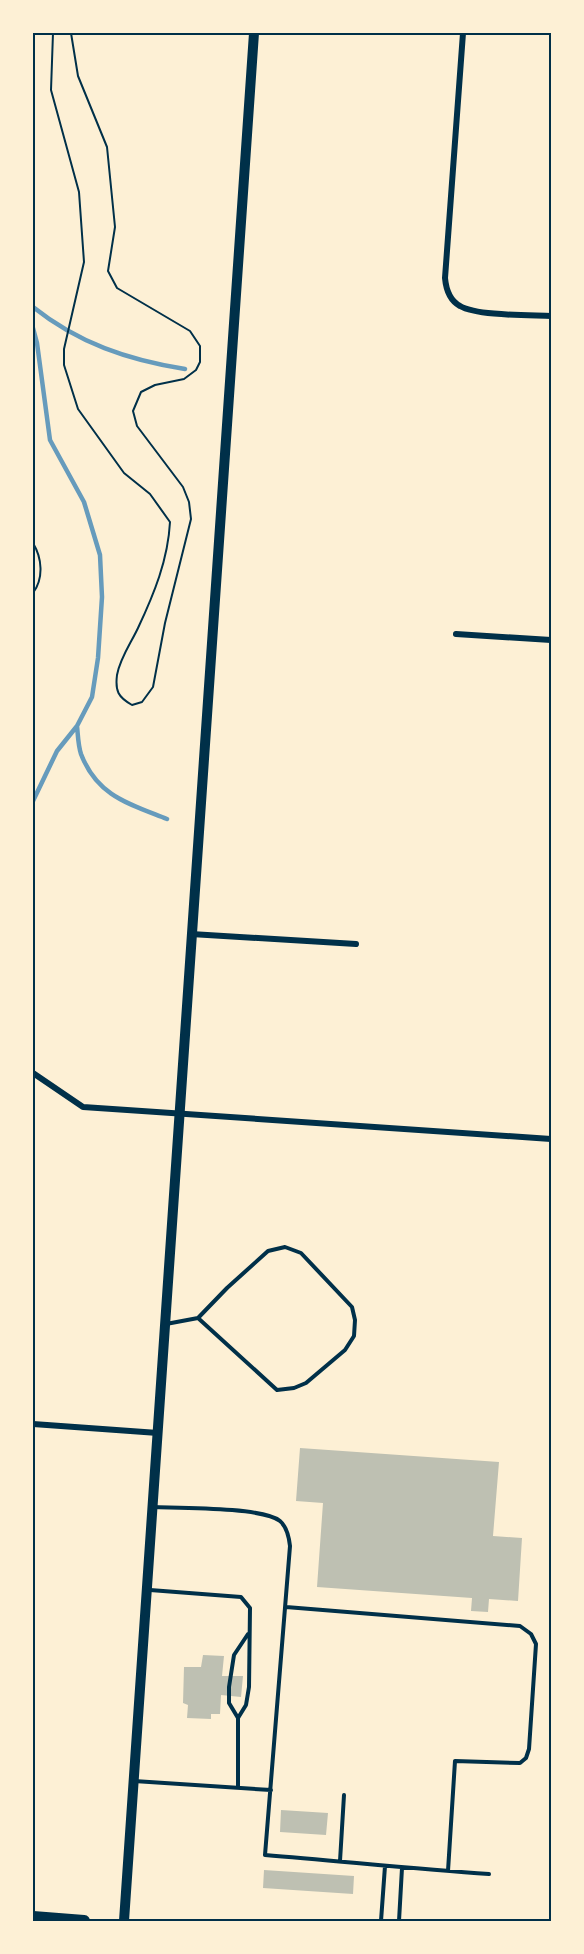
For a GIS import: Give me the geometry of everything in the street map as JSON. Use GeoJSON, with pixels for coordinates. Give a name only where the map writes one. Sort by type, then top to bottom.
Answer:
{"type":"FeatureCollection","features":[{"type":"Feature","properties":{"kind":"main road"},"geometry":{"type":"LineString","coordinates":[[33,1917],[84,1921]]}},
{"type":"Feature","properties":{"kind":"street"},"geometry":{"type":"LineString","coordinates":[[124,1921],[254,33]]}},
{"type":"Feature","properties":{"kind":"street"},"geometry":{"type":"LineString","coordinates":[[463,33],[446,288],[456,303],[470,311],[551,316]]}},
{"type":"Feature","properties":{"kind":"street"},"geometry":{"type":"LineString","coordinates":[[456,634],[551,640]]}},
{"type":"Feature","properties":{"kind":"street"},"geometry":{"type":"LineString","coordinates":[[191,934],[356,944]]}},
{"type":"Feature","properties":{"kind":"street"},"geometry":{"type":"LineString","coordinates":[[33,1073],[83,1107],[551,1139]]}},
{"type":"Feature","properties":{"kind":"street"},"geometry":{"type":"LineString","coordinates":[[33,1424],[158,1433]]}},
{"type":"Feature","properties":{"kind":"lane"},"geometry":{"type":"LineString","coordinates":[[165,1324],[198,1318],[268,1251],[285,1247],[301,1253],[352,1307],[355,1320],[354,1336],[345,1350],[306,1383],[294,1388],[277,1389],[198,1318]]}},
{"type":"Feature","properties":{"kind":"lane"},"geometry":{"type":"LineString","coordinates":[[153,1507],[258,1513],[280,1521],[289,1536],[286,1607],[266,1855],[489,1874]]}},
{"type":"Feature","properties":{"kind":"lane"},"geometry":{"type":"LineString","coordinates":[[147,1590],[241,1597],[250,1608],[249,1687],[246,1705],[238,1718]]}},
{"type":"Feature","properties":{"kind":"lane"},"geometry":{"type":"LineString","coordinates":[[286,1607],[519,1626],[531,1634],[536,1644],[529,1749],[526,1758],[520,1763],[455,1761],[448,1871]]}},
{"type":"Feature","properties":{"kind":"lane"},"geometry":{"type":"LineString","coordinates":[[238,1788],[238,1718],[229,1703],[229,1687],[234,1655],[249,1631]]}},
{"type":"Feature","properties":{"kind":"lane"},"geometry":{"type":"LineString","coordinates":[[134,1781],[271,1790]]}},
{"type":"Feature","properties":{"kind":"lane"},"geometry":{"type":"LineString","coordinates":[[340,1861],[345,1795]]}},
{"type":"Feature","properties":{"kind":"lane"},"geometry":{"type":"LineString","coordinates":[[381,1921],[385,1866]]}},
{"type":"Feature","properties":{"kind":"lane"},"geometry":{"type":"LineString","coordinates":[[399,1921],[402,1868]]}},
{"type":"Feature","properties":{"kind":"path"},"geometry":{"type":"LineString","coordinates":[[53,33],[51,90],[79,192],[84,262],[64,349],[64,364],[78,409],[124,473],[150,494],[170,522],[169,545],[163,569],[117,674],[117,690],[121,698],[132,705],[142,702],[153,687],[165,623],[191,519],[189,502],[183,487],[137,426],[133,411],[141,392],[156,385],[184,379],[196,370],[200,362],[200,346],[190,331],[117,288],[108,271],[115,227],[107,147],[78,76],[71,33]]}},
{"type":"Feature","properties":{"kind":"path"},"geometry":{"type":"LineString","coordinates":[[33,543],[39,552],[41,570],[33,593]]}},
{"type":"Feature","properties":{"kind":"building"},"geometry":{"type":"Polygon","coordinates":[[[300,1448],[499,1462],[493,1536],[522,1538],[518,1601],[489,1599],[488,1612],[471,1611],[472,1598],[317,1587],[323,1503],[296,1501],[300,1448]]]}},
{"type":"Feature","properties":{"kind":"building"},"geometry":{"type":"Polygon","coordinates":[[[203,1655],[224,1656],[222,1676],[243,1676],[241,1697],[221,1695],[220,1714],[211,1714],[211,1719],[187,1718],[188,1705],[183,1703],[184,1667],[201,1667],[203,1655]]]}},
{"type":"Feature","properties":{"kind":"building"},"geometry":{"type":"Polygon","coordinates":[[[281,1810],[328,1813],[326,1835],[280,1832],[281,1810]]]}},
{"type":"Feature","properties":{"kind":"building"},"geometry":{"type":"Polygon","coordinates":[[[264,1870],[354,1876],[353,1894],[263,1888],[264,1870]]]}},
{"type":"Feature","properties":{"kind":"waterway"},"geometry":{"type":"LineString","coordinates":[[33,307],[68,331],[104,348],[144,361],[185,369]]}},
{"type":"Feature","properties":{"kind":"waterway"},"geometry":{"type":"LineString","coordinates":[[33,328],[50,440],[84,502],[100,555],[102,597],[98,658],[92,697],[77,726],[57,751],[33,801]]}},
{"type":"Feature","properties":{"kind":"waterway"},"geometry":{"type":"LineString","coordinates":[[77,726],[81,754],[96,780],[116,797],[167,819]]}}]}
